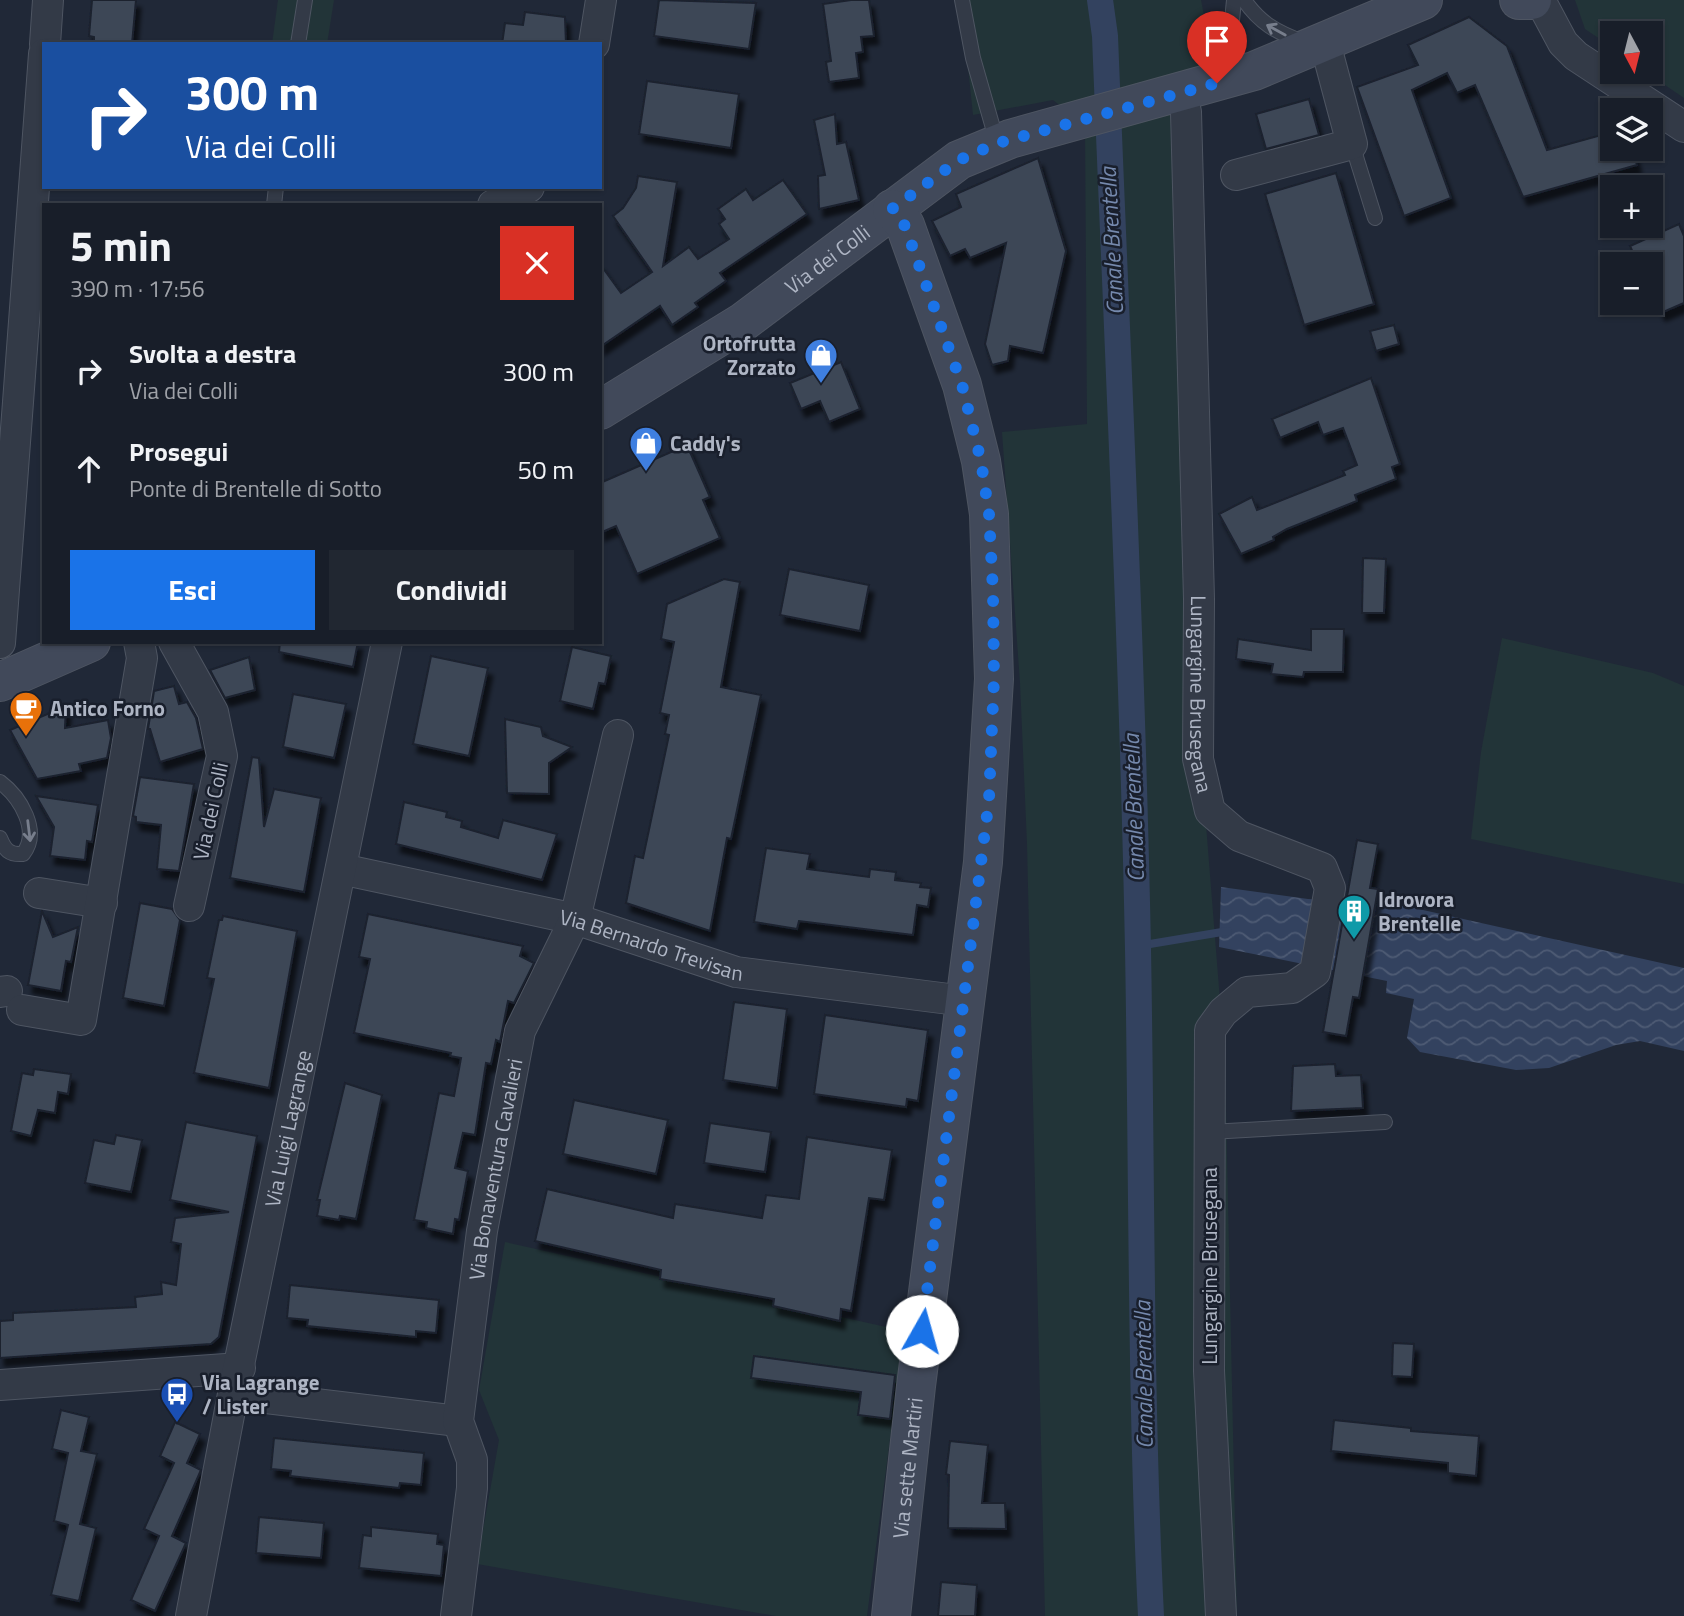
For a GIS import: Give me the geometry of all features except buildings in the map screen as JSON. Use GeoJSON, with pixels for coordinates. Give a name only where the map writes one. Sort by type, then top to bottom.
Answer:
{"type":"FeatureCollection","features":[{"type":"Feature","properties":{"kind":"main road"},"geometry":{"type":"LineString","coordinates":[[1189,91],[1321,45],[1371,11],[1423,0]]}},
{"type":"Feature","properties":{"kind":"main road"},"geometry":{"type":"LineString","coordinates":[[1519,0],[1532,0]]}},
{"type":"Feature","properties":{"kind":"main road","name":"Via dei Colli"},"geometry":{"type":"LineString","coordinates":[[602,409],[743,322],[959,160],[1004,141],[1189,91]]}},
{"type":"Feature","properties":{"kind":"main road","name":"Via sette Martiri"},"geometry":{"type":"LineString","coordinates":[[891,1616],[917,1373],[984,850],[992,748],[993,592],[989,514],[981,461],[962,385],[905,226],[892,209]]}},
{"type":"Feature","properties":{"kind":"main road"},"geometry":{"type":"LineString","coordinates":[[2,666],[84,644]]}},
{"type":"Feature","properties":{"kind":"street"},"geometry":{"type":"LineString","coordinates":[[44,42],[48,0]]}},
{"type":"Feature","properties":{"kind":"street"},"geometry":{"type":"LineString","coordinates":[[594,42],[601,0]]}},
{"type":"Feature","properties":{"kind":"street"},"geometry":{"type":"LineString","coordinates":[[1540,0],[1563,43],[1576,56],[1684,127]]}},
{"type":"Feature","properties":{"kind":"street"},"geometry":{"type":"LineString","coordinates":[[1236,175],[1352,144],[1321,45]]}},
{"type":"Feature","properties":{"kind":"street"},"geometry":{"type":"LineString","coordinates":[[2,666],[42,83]]}},
{"type":"Feature","properties":{"kind":"street","name":"Lungargine Brusegana"},"geometry":{"type":"LineString","coordinates":[[1189,91],[1186,112],[1195,405],[1198,759],[1210,811],[1239,836],[1322,868],[1330,888],[1315,972],[1292,988],[1247,992],[1223,1012],[1210,1030],[1207,1226],[1209,1371],[1221,1616]]}},
{"type":"Feature","properties":{"kind":"street"},"geometry":{"type":"LineString","coordinates":[[497,203],[525,189]]}},
{"type":"Feature","properties":{"kind":"street"},"geometry":{"type":"LineString","coordinates":[[10,998],[81,1020],[142,658],[139,644]]}},
{"type":"Feature","properties":{"kind":"street","name":"Via dei Colli"},"geometry":{"type":"LineString","coordinates":[[175,644],[213,712],[222,756],[189,906]]}},
{"type":"Feature","properties":{"kind":"street","name":"Via Luigi Lagrange"},"geometry":{"type":"LineString","coordinates":[[191,1616],[236,1381],[387,644]]}},
{"type":"Feature","properties":{"kind":"street","name":"Via Bonaventura Cavalieri"},"geometry":{"type":"LineString","coordinates":[[456,1616],[472,1478],[472,1460],[458,1422],[482,1231],[520,1031],[575,919],[618,735]]}},
{"type":"Feature","properties":{"kind":"street","name":"Via Bernardo Trevisan"},"geometry":{"type":"LineString","coordinates":[[341,869],[575,919],[736,972],[965,1001]]}},
{"type":"Feature","properties":{"kind":"street"},"geometry":{"type":"LineString","coordinates":[[39,893],[102,903]]}},
{"type":"Feature","properties":{"kind":"street"},"geometry":{"type":"LineString","coordinates":[[0,1385],[236,1381],[458,1422]]}},
{"type":"Feature","properties":{"kind":"lane"},"geometry":{"type":"LineString","coordinates":[[298,42],[304,0]]}},
{"type":"Feature","properties":{"kind":"lane"},"geometry":{"type":"LineString","coordinates":[[962,0],[973,58],[1004,141]]}},
{"type":"Feature","properties":{"kind":"lane"},"geometry":{"type":"LineString","coordinates":[[1189,91],[1230,41],[1234,0]]}},
{"type":"Feature","properties":{"kind":"lane"},"geometry":{"type":"LineString","coordinates":[[1244,0],[1254,15],[1273,31],[1321,45]]}},
{"type":"Feature","properties":{"kind":"lane"},"geometry":{"type":"LineString","coordinates":[[1352,144],[1375,218]]}},
{"type":"Feature","properties":{"kind":"lane"},"geometry":{"type":"LineString","coordinates":[[0,782],[29,822],[30,846],[23,854],[14,855],[5,849],[0,838]]}},
{"type":"Feature","properties":{"kind":"lane"},"geometry":{"type":"LineString","coordinates":[[1210,1132],[1385,1122]]}},
{"type":"Feature","properties":{"kind":"shaded area"},"geometry":{"type":"Polygon","coordinates":[[[278,0],[334,0],[327,42],[272,42],[278,0]]]}},
{"type":"Feature","properties":{"kind":"shaded area"},"geometry":{"type":"Polygon","coordinates":[[[961,0],[1201,0],[1211,51],[1197,94],[1183,764],[1205,812],[1225,1063],[1237,1616],[1045,1616],[1027,844],[1020,683],[1002,432],[1087,424],[1085,125],[1053,100],[973,115],[961,0]]]}},
{"type":"Feature","properties":{"kind":"shaded area"},"geometry":{"type":"Polygon","coordinates":[[[1575,0],[1684,0],[1684,98],[1663,84],[1663,21],[1600,21],[1600,39],[1585,29],[1575,0]]]}},
{"type":"Feature","properties":{"kind":"shaded area"},"geometry":{"type":"Polygon","coordinates":[[[1502,638],[1653,673],[1684,686],[1684,884],[1471,839],[1481,752],[1502,638]]]}},
{"type":"Feature","properties":{"kind":"shaded area"},"geometry":{"type":"Polygon","coordinates":[[[505,1242],[904,1331],[867,1616],[776,1616],[477,1564],[499,1440],[479,1390],[505,1242]]]}},
{"type":"Feature","properties":{"kind":"water"},"geometry":{"type":"Polygon","coordinates":[[[1221,887],[1308,899],[1405,906],[1684,968],[1684,1051],[1640,1041],[1616,1045],[1549,1068],[1516,1070],[1420,1052],[1407,1038],[1414,999],[1386,993],[1387,981],[1219,947],[1221,887]]]}},
{"type":"Feature","properties":{"kind":"waterway","name":"Canale Brentella"},"geometry":{"type":"LineString","coordinates":[[1100,0],[1105,36],[1132,721],[1138,949],[1143,1366],[1151,1616]]}},
{"type":"Feature","properties":{"kind":"waterway"},"geometry":{"type":"LineString","coordinates":[[1138,946],[1228,931]]}},
{"type":"Feature","properties":{"kind":"place","name":"Ortofrutta Zorzato"},"geometry":{"type":"Point","coordinates":[821,385]}},
{"type":"Feature","properties":{"kind":"place","name":"Caddy's"},"geometry":{"type":"Point","coordinates":[646,473]}},
{"type":"Feature","properties":{"kind":"place","name":"Antico Forno"},"geometry":{"type":"Point","coordinates":[26,738]}},
{"type":"Feature","properties":{"kind":"place","name":"Idrovora Brentelle"},"geometry":{"type":"Point","coordinates":[1354,941]}},
{"type":"Feature","properties":{"kind":"place","name":"Via Lagrange / Lister"},"geometry":{"type":"Point","coordinates":[177,1424]}},
{"type":"Feature","properties":{"kind":"route"},"geometry":{"type":"LineString","coordinates":[[922,1331],[983,863],[989,799],[994,679],[993,592],[989,514],[981,461],[962,385],[905,226],[892,209],[959,160],[998,143],[1217,83]]}}]}
